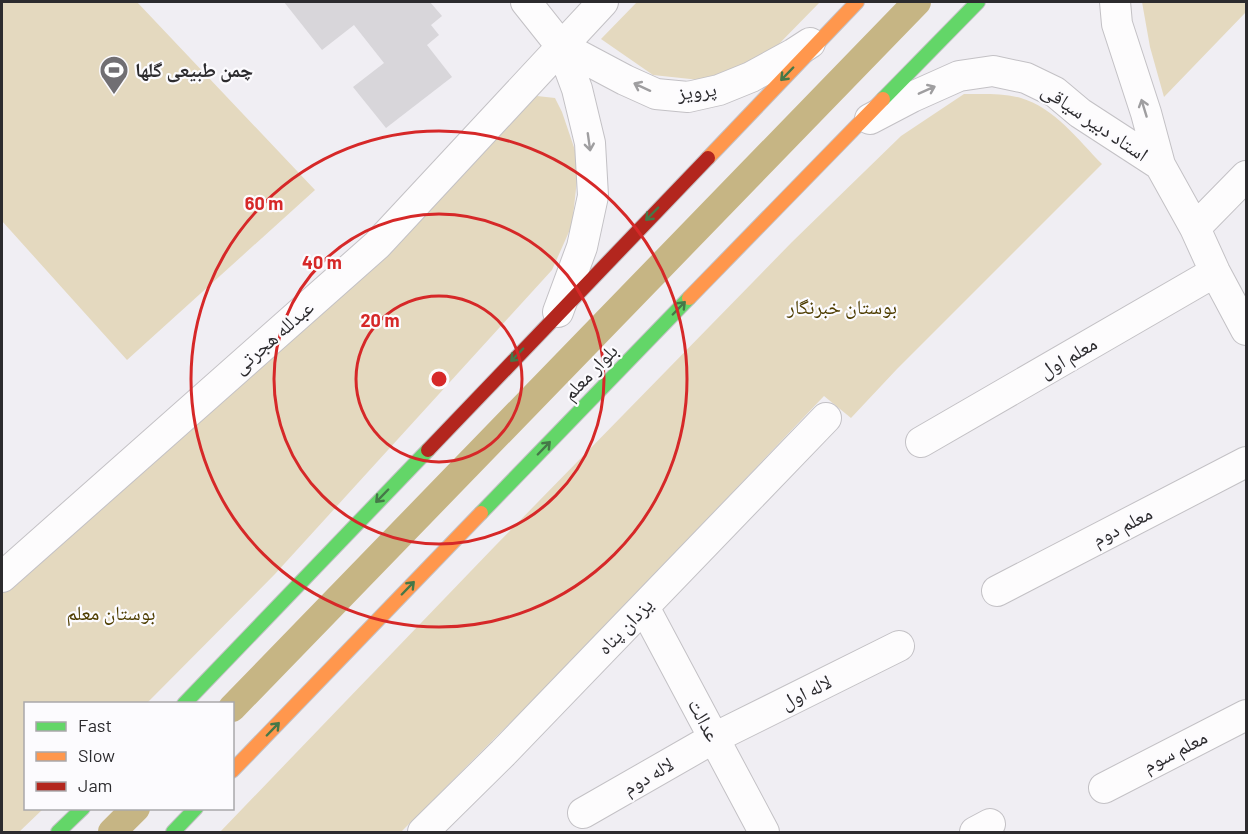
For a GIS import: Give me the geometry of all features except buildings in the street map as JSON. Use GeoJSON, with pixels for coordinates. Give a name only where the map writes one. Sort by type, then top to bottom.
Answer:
{"type":"FeatureCollection","features":[{"type":"Feature","properties":{"kind":"main road"},"geometry":{"type":"LineString","coordinates":[[186,702],[857,2]]}},
{"type":"Feature","properties":{"kind":"main road","name":"بلوار معلم"},"geometry":{"type":"LineString","coordinates":[[234,769],[978,2]]}},
{"type":"Feature","properties":{"kind":"main road"},"geometry":{"type":"LineString","coordinates":[[58,832],[81,810]]}},
{"type":"Feature","properties":{"kind":"main road"},"geometry":{"type":"LineString","coordinates":[[173,832],[194,810]]}},
{"type":"Feature","properties":{"kind":"street","name":"پرویز"},"geometry":{"type":"LineString","coordinates":[[526,2],[561,46],[577,89],[590,142],[593,196],[582,247],[558,312]]}},
{"type":"Feature","properties":{"kind":"street","name":"عبدلله هجرتی"},"geometry":{"type":"LineString","coordinates":[[2,577],[377,245],[603,2]]}},
{"type":"Feature","properties":{"kind":"street"},"geometry":{"type":"LineString","coordinates":[[1115,2],[1117,24],[1160,165]]}},
{"type":"Feature","properties":{"kind":"street","name":"پرویز"},"geometry":{"type":"LineString","coordinates":[[561,46],[656,94],[688,97],[719,90],[751,77],[793,54],[829,30]]}},
{"type":"Feature","properties":{"kind":"street","name":"استاد دبیر سیاقی"},"geometry":{"type":"LineString","coordinates":[[857,126],[912,97],[959,76],[993,71],[1026,78],[1055,92],[1080,113],[1160,165],[1195,228],[1246,330]]}},
{"type":"Feature","properties":{"kind":"street"},"geometry":{"type":"LineString","coordinates":[[1195,228],[1246,176]]}},
{"type":"Feature","properties":{"kind":"street","name":"معلم اول"},"geometry":{"type":"LineString","coordinates":[[921,442],[1215,272]]}},
{"type":"Feature","properties":{"kind":"street","name":"یزدان پناه"},"geometry":{"type":"LineString","coordinates":[[423,832],[503,753],[825,418]]}},
{"type":"Feature","properties":{"kind":"street","name":"معلم دوم"},"geometry":{"type":"LineString","coordinates":[[997,591],[1246,462]]}},
{"type":"Feature","properties":{"kind":"street","name":"عدالت"},"geometry":{"type":"LineString","coordinates":[[644,607],[764,832]]}},
{"type":"Feature","properties":{"kind":"street","name":"لاله اول"},"geometry":{"type":"LineString","coordinates":[[714,738],[899,646]]}},
{"type":"Feature","properties":{"kind":"street","name":"معلم سوم"},"geometry":{"type":"LineString","coordinates":[[1104,788],[1246,714]]}},
{"type":"Feature","properties":{"kind":"street","name":"لاله دوم"},"geometry":{"type":"LineString","coordinates":[[583,813],[714,738]]}},
{"type":"Feature","properties":{"kind":"green space","name":"چمن طبیعی گلها"},"geometry":{"type":"Polygon","coordinates":[[[2,2],[137,2],[315,190],[127,360],[2,221],[2,2]]]}},
{"type":"Feature","properties":{"kind":"green space"},"geometry":{"type":"Polygon","coordinates":[[[637,2],[820,2],[775,48],[709,81],[653,75],[601,39],[637,2]]]}},
{"type":"Feature","properties":{"kind":"green space"},"geometry":{"type":"Polygon","coordinates":[[[1142,2],[1246,2],[1246,12],[1164,97],[1150,47],[1142,2]]]}},
{"type":"Feature","properties":{"kind":"green space","name":"بوستان خبرنگار"},"geometry":{"type":"Polygon","coordinates":[[[964,94],[1007,95],[1021,98],[1045,109],[1102,164],[851,418],[824,396],[575,658],[401,832],[220,832],[792,242],[901,136],[964,94]]]}},
{"type":"Feature","properties":{"kind":"green space","name":"بوستان معلم"},"geometry":{"type":"Polygon","coordinates":[[[537,96],[555,98],[579,162],[572,225],[552,270],[275,574],[148,702],[24,702],[24,810],[42,810],[19,832],[2,832],[2,592],[366,269],[537,96]]]}},
{"type":"Feature","properties":{"kind":"waterway"},"geometry":{"type":"LineString","coordinates":[[234,706],[917,2]]}},
{"type":"Feature","properties":{"kind":"waterway"},"geometry":{"type":"LineString","coordinates":[[112,832],[134,810]]}},
{"type":"Feature","properties":{"kind":"traffic: fast"},"geometry":{"type":"LineString","coordinates":[[883,99],[978,2]]}},
{"type":"Feature","properties":{"kind":"traffic: fast"},"geometry":{"type":"LineString","coordinates":[[481,513],[689,298]]}},
{"type":"Feature","properties":{"kind":"traffic: fast"},"geometry":{"type":"LineString","coordinates":[[186,702],[428,450]]}},
{"type":"Feature","properties":{"kind":"traffic: fast"},"geometry":{"type":"LineString","coordinates":[[58,832],[81,810]]}},
{"type":"Feature","properties":{"kind":"traffic: fast"},"geometry":{"type":"LineString","coordinates":[[173,832],[194,810]]}},
{"type":"Feature","properties":{"kind":"traffic: slow"},"geometry":{"type":"LineString","coordinates":[[708,158],[857,2]]}},
{"type":"Feature","properties":{"kind":"traffic: slow"},"geometry":{"type":"LineString","coordinates":[[689,298],[883,99]]}},
{"type":"Feature","properties":{"kind":"traffic: slow"},"geometry":{"type":"LineString","coordinates":[[234,769],[481,513]]}},
{"type":"Feature","properties":{"kind":"traffic: jam"},"geometry":{"type":"LineString","coordinates":[[428,450],[708,158]]}},
{"type":"Feature","properties":{"kind":"place","name":"چمن طبیعی گلها"},"geometry":{"type":"Point","coordinates":[114,96]}}]}
